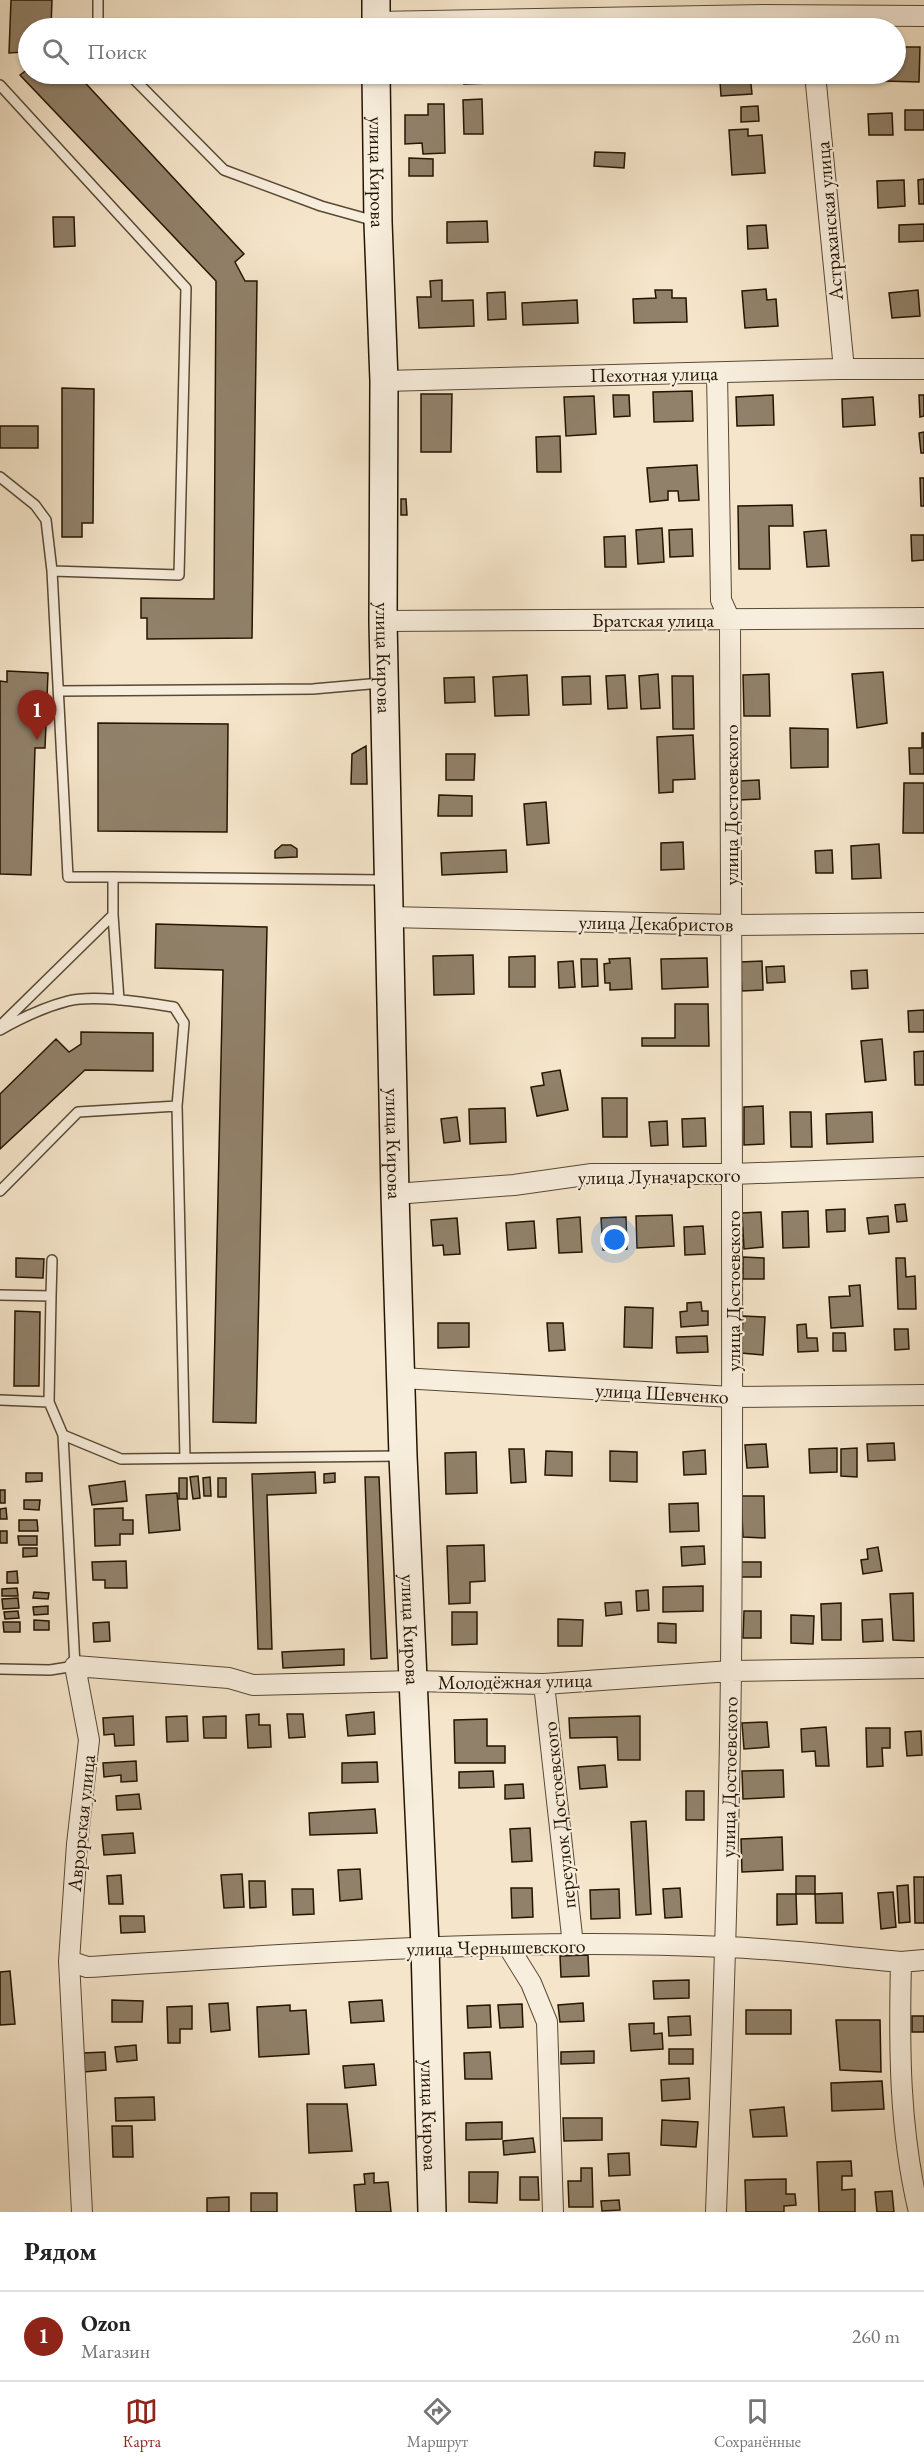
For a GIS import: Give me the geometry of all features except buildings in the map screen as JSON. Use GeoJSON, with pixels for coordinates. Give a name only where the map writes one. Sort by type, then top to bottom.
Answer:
{"type":"FeatureCollection","features":[{"type":"Feature","properties":{"kind":"main road","name":"улица Кирова"},"geometry":{"type":"LineString","coordinates":[[376,84],[384,381],[383,621],[395,1194],[403,1456],[425,1946],[432,2212]]}},
{"type":"Feature","properties":{"kind":"street"},"geometry":{"type":"LineString","coordinates":[[376,17],[924,16]]}},
{"type":"Feature","properties":{"kind":"street","name":"Астраханская улица"},"geometry":{"type":"LineString","coordinates":[[816,84],[844,369]]}},
{"type":"Feature","properties":{"kind":"street","name":"Пехотная улица"},"geometry":{"type":"LineString","coordinates":[[384,381],[924,369]]}},
{"type":"Feature","properties":{"kind":"street","name":"улица Достоевского"},"geometry":{"type":"LineString","coordinates":[[716,2212],[726,1947],[731,1671],[733,1174],[730,620],[721,600],[717,373]]}},
{"type":"Feature","properties":{"kind":"street","name":"Братская улица"},"geometry":{"type":"LineString","coordinates":[[383,621],[924,618]]}},
{"type":"Feature","properties":{"kind":"street","name":"улица Декабристов"},"geometry":{"type":"LineString","coordinates":[[388,917],[731,925],[924,924]]}},
{"type":"Feature","properties":{"kind":"street","name":"улица Луначарского"},"geometry":{"type":"LineString","coordinates":[[395,1194],[514,1185],[592,1174],[733,1174],[924,1167]]}},
{"type":"Feature","properties":{"kind":"street","name":"улица Шевченко"},"geometry":{"type":"LineString","coordinates":[[401,1378],[732,1397],[924,1395]]}},
{"type":"Feature","properties":{"kind":"street","name":"Молодёжная улица"},"geometry":{"type":"LineString","coordinates":[[75,1666],[229,1678],[253,1685],[414,1682],[544,1684],[731,1671],[924,1668]]}},
{"type":"Feature","properties":{"kind":"street","name":"Аврорская улица"},"geometry":{"type":"LineString","coordinates":[[75,1666],[89,1740],[77,1844],[69,1961],[82,2212]]}},
{"type":"Feature","properties":{"kind":"street","name":"переулок Достоевского"},"geometry":{"type":"LineString","coordinates":[[544,1684],[573,1945]]}},
{"type":"Feature","properties":{"kind":"street","name":"улица Чернышевского"},"geometry":{"type":"LineString","coordinates":[[69,1961],[87,1967],[425,1946],[573,1945],[726,1947],[901,1962],[924,1960]]}},
{"type":"Feature","properties":{"kind":"street"},"geometry":{"type":"LineString","coordinates":[[508,1946],[531,1983],[547,2022],[553,2212]]}},
{"type":"Feature","properties":{"kind":"street"},"geometry":{"type":"LineString","coordinates":[[901,1962],[899,2040],[905,2147],[919,2212]]}},
{"type":"Feature","properties":{"kind":"lane"},"geometry":{"type":"LineString","coordinates":[[98,0],[98,18]]}},
{"type":"Feature","properties":{"kind":"lane"},"geometry":{"type":"LineString","coordinates":[[139,84],[224,170],[321,206],[378,222]]}},
{"type":"Feature","properties":{"kind":"lane"},"geometry":{"type":"LineString","coordinates":[[0,85],[186,288],[179,575],[52,571]]}},
{"type":"Feature","properties":{"kind":"lane"},"geometry":{"type":"LineString","coordinates":[[0,477],[35,505],[45,520],[52,571],[68,877],[387,880]]}},
{"type":"Feature","properties":{"kind":"lane"},"geometry":{"type":"LineString","coordinates":[[59,691],[313,688],[384,683]]}},
{"type":"Feature","properties":{"kind":"lane"},"geometry":{"type":"LineString","coordinates":[[113,878],[113,915],[119,1000]]}},
{"type":"Feature","properties":{"kind":"lane"},"geometry":{"type":"LineString","coordinates":[[0,1028],[113,915]]}},
{"type":"Feature","properties":{"kind":"lane"},"geometry":{"type":"LineString","coordinates":[[0,1028],[70,1000],[119,1000],[174,1007],[184,1023],[177,1106],[185,1458]]}},
{"type":"Feature","properties":{"kind":"lane"},"geometry":{"type":"LineString","coordinates":[[0,1191],[78,1112],[177,1106]]}},
{"type":"Feature","properties":{"kind":"lane"},"geometry":{"type":"LineString","coordinates":[[52,1260],[49,1402],[63,1435],[121,1459],[403,1456]]}},
{"type":"Feature","properties":{"kind":"lane"},"geometry":{"type":"LineString","coordinates":[[0,1295],[51,1296]]}},
{"type":"Feature","properties":{"kind":"lane"},"geometry":{"type":"LineString","coordinates":[[0,1400],[49,1402]]}},
{"type":"Feature","properties":{"kind":"lane","name":"Аврорская улица"},"geometry":{"type":"LineString","coordinates":[[63,1435],[75,1666]]}},
{"type":"Feature","properties":{"kind":"lane","name":"Молодёжная улица"},"geometry":{"type":"LineString","coordinates":[[0,1669],[50,1670],[75,1666]]}},
{"type":"Feature","properties":{"kind":"place","name":"Ozon"},"geometry":{"type":"Point","coordinates":[37,740]}}]}
